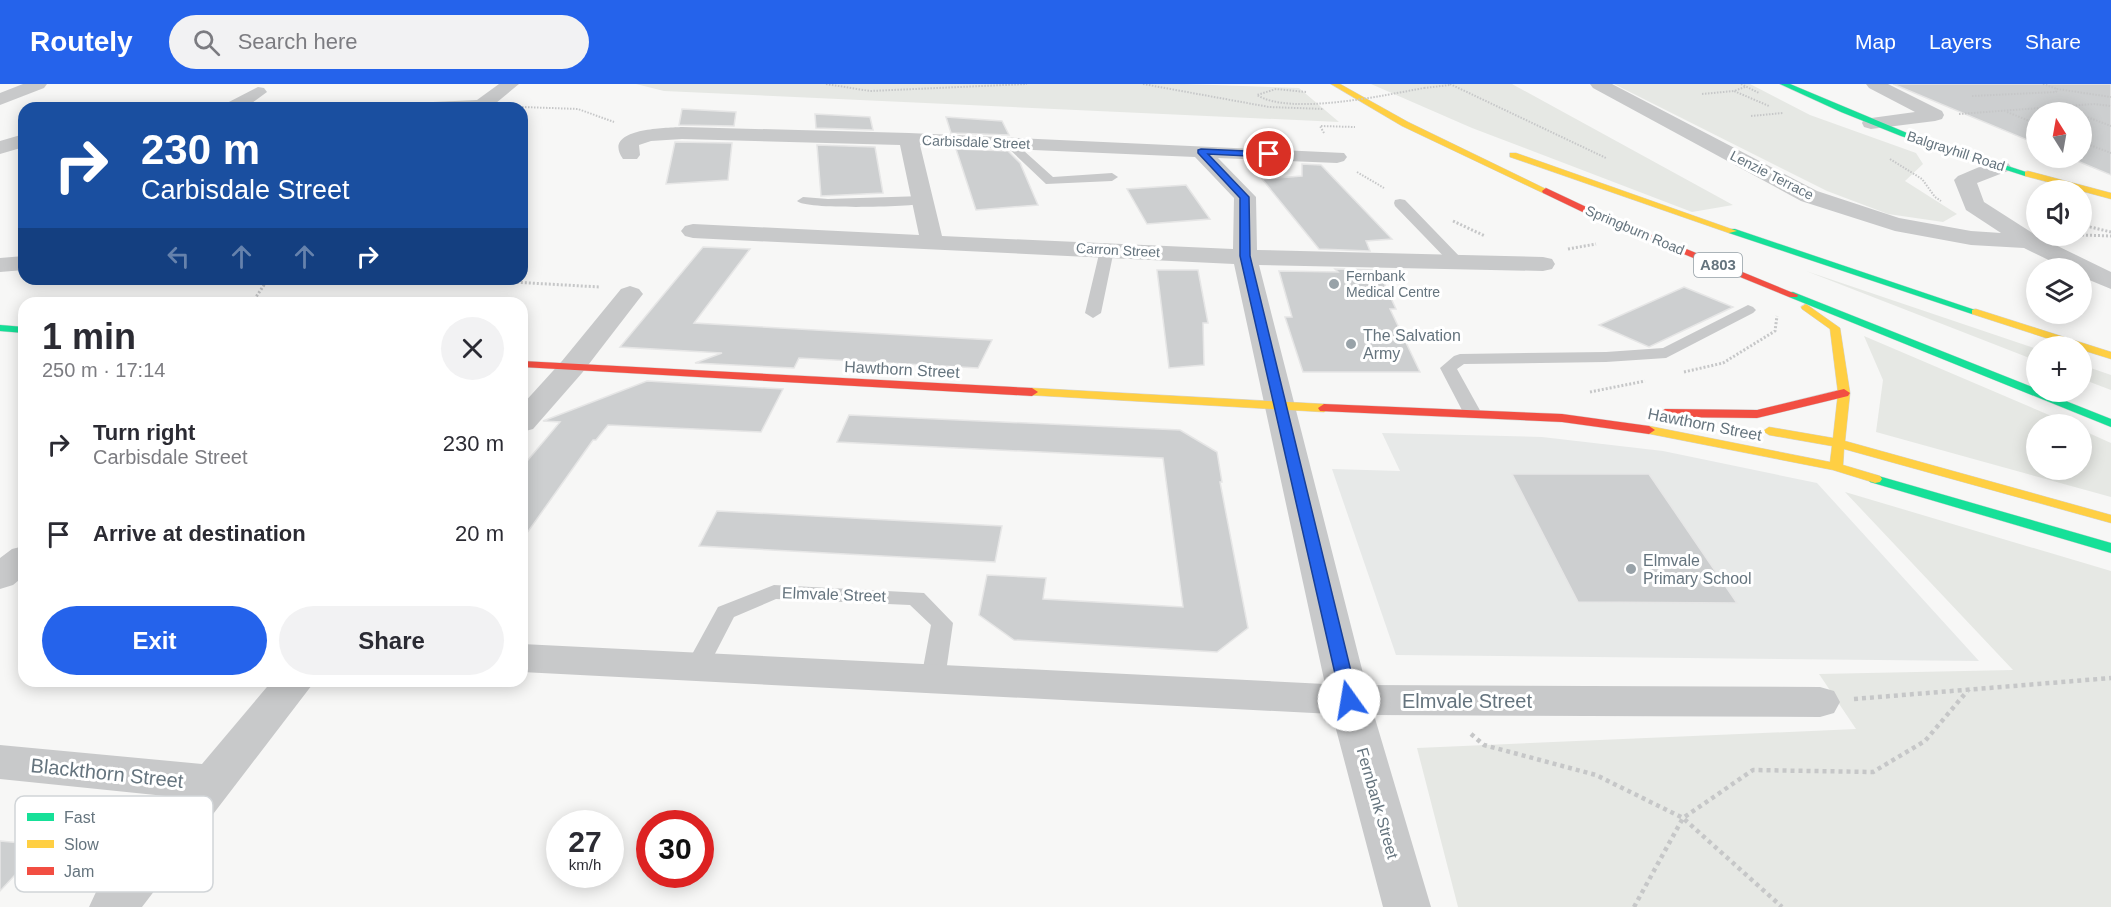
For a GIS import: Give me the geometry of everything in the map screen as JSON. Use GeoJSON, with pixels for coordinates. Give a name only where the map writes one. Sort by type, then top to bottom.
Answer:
{"type":"FeatureCollection","features":[{"type":"Feature","properties":{"kind":"main road","name":"Springburn Road"},"geometry":{"type":"LineString","coordinates":[[1335,84],[1405,124],[1596,215],[2111,423]]}},
{"type":"Feature","properties":{"kind":"main road"},"geometry":{"type":"LineString","coordinates":[[1362,84],[1403,107]]}},
{"type":"Feature","properties":{"kind":"main road","name":"Balgrayhill Road"},"geometry":{"type":"LineString","coordinates":[[1784,84],[1871,123],[2001,167],[2111,196]]}},
{"type":"Feature","properties":{"kind":"main road","name":"Springburn Road"},"geometry":{"type":"LineString","coordinates":[[1452,131],[1652,218]]}},
{"type":"Feature","properties":{"kind":"main road"},"geometry":{"type":"LineString","coordinates":[[1499,152],[2111,356]]}},
{"type":"Feature","properties":{"kind":"main road","name":"A803"},"geometry":{"type":"LineString","coordinates":[[1786,293],[1835,328],[1844,393],[1836,467]]}},
{"type":"Feature","properties":{"kind":"main road","name":"Hawthorn Street"},"geometry":{"type":"LineString","coordinates":[[528,364],[1281,406],[1562,418],[1651,430],[1836,467],[2111,548]]}},
{"type":"Feature","properties":{"kind":"main road","name":"Hawthorn Street"},"geometry":{"type":"LineString","coordinates":[[1844,393],[1757,414],[1659,412],[1838,443],[2111,519]]}},
{"type":"Feature","properties":{"kind":"main road","name":"Hawthorn Street"},"geometry":{"type":"LineString","coordinates":[[1281,406],[1428,398]]}},
{"type":"Feature","properties":{"kind":"street"},"geometry":{"type":"LineString","coordinates":[[0,100],[38,84]]}},
{"type":"Feature","properties":{"kind":"street"},"geometry":{"type":"LineString","coordinates":[[486,102],[510,84]]}},
{"type":"Feature","properties":{"kind":"street","name":"Lenzie Terrace"},"geometry":{"type":"LineString","coordinates":[[1599,84],[1809,196],[1895,224],[1971,238],[2026,241]]}},
{"type":"Feature","properties":{"kind":"street","name":"Balgrayhill Road"},"geometry":{"type":"LineString","coordinates":[[1875,84],[1935,115]]}},
{"type":"Feature","properties":{"kind":"street"},"geometry":{"type":"LineString","coordinates":[[242,102],[258,92]]}},
{"type":"Feature","properties":{"kind":"street","name":"Balgrayhill Road"},"geometry":{"type":"LineString","coordinates":[[1871,123],[1935,115]]}},
{"type":"Feature","properties":{"kind":"street"},"geometry":{"type":"LineString","coordinates":[[0,131],[18,136]]}},
{"type":"Feature","properties":{"kind":"street","name":"Carbisdale Street"},"geometry":{"type":"LineString","coordinates":[[648,135],[682,133],[909,139],[1337,157]]}},
{"type":"Feature","properties":{"kind":"street"},"geometry":{"type":"LineString","coordinates":[[630,155],[629,142],[648,135]]}},
{"type":"Feature","properties":{"kind":"street"},"geometry":{"type":"LineString","coordinates":[[909,139],[932,241]]}},
{"type":"Feature","properties":{"kind":"street"},"geometry":{"type":"LineString","coordinates":[[0,148],[18,140]]}},
{"type":"Feature","properties":{"kind":"street","name":"Fernbank Street"},"geometry":{"type":"LineString","coordinates":[[1201,152],[1245,197],[1245,256],[1349,700],[1407,907]]}},
{"type":"Feature","properties":{"kind":"street"},"geometry":{"type":"LineString","coordinates":[[2001,167],[1965,180],[1973,203],[2026,239]]}},
{"type":"Feature","properties":{"kind":"street","name":"Carron Street"},"geometry":{"type":"LineString","coordinates":[[693,231],[1245,256],[1543,264]]}},
{"type":"Feature","properties":{"kind":"street"},"geometry":{"type":"LineString","coordinates":[[2039,246],[2111,282]]}},
{"type":"Feature","properties":{"kind":"street"},"geometry":{"type":"LineString","coordinates":[[0,265],[18,264]]}},
{"type":"Feature","properties":{"kind":"street"},"geometry":{"type":"LineString","coordinates":[[528,416],[572,367],[630,294]]}},
{"type":"Feature","properties":{"kind":"street","name":"Elmvale Street"},"geometry":{"type":"LineString","coordinates":[[528,658],[696,669],[1349,700],[1820,702]]}},
{"type":"Feature","properties":{"kind":"street"},"geometry":{"type":"LineString","coordinates":[[203,796],[290,687]]}},
{"type":"Feature","properties":{"kind":"street","name":"Blackthorn Street"},"geometry":{"type":"LineString","coordinates":[[0,762],[213,783]]}},
{"type":"Feature","properties":{"kind":"street"},"geometry":{"type":"LineString","coordinates":[[113,907],[125,892]]}},
{"type":"Feature","properties":{"kind":"lane"},"geometry":{"type":"LineString","coordinates":[[1009,143],[1050,181],[1112,177]]}},
{"type":"Feature","properties":{"kind":"lane"},"geometry":{"type":"LineString","coordinates":[[1396,197],[1457,262]]}},
{"type":"Feature","properties":{"kind":"lane"},"geometry":{"type":"LineString","coordinates":[[803,201],[828,203],[923,200]]}},
{"type":"Feature","properties":{"kind":"lane"},"geometry":{"type":"LineString","coordinates":[[1093,313],[1107,250]]}},
{"type":"Feature","properties":{"kind":"lane"},"geometry":{"type":"LineString","coordinates":[[1473,414],[1448,368],[1460,360],[1606,357],[1666,353],[1748,310]]}},
{"type":"Feature","properties":{"kind":"lane","name":"Elmvale Street"},"geometry":{"type":"LineString","coordinates":[[696,669],[726,612],[774,592],[904,597],[916,598],[942,623],[933,679]]}},
{"type":"Feature","properties":{"kind":"path"},"geometry":{"type":"LineString","coordinates":[[826,84],[870,91],[1026,84]]}},
{"type":"Feature","properties":{"kind":"path"},"geometry":{"type":"LineString","coordinates":[[1143,84],[1269,107],[1334,109]]}},
{"type":"Feature","properties":{"kind":"path"},"geometry":{"type":"LineString","coordinates":[[1742,84],[1764,96]]}},
{"type":"Feature","properties":{"kind":"path"},"geometry":{"type":"LineString","coordinates":[[2043,84],[2057,89],[2111,97]]}},
{"type":"Feature","properties":{"kind":"path"},"geometry":{"type":"LineString","coordinates":[[1316,94],[1276,89],[1257,94],[1261,100],[1267,102],[1296,105],[1451,85]]}},
{"type":"Feature","properties":{"kind":"path"},"geometry":{"type":"LineString","coordinates":[[1972,96],[2056,92],[2057,89]]}},
{"type":"Feature","properties":{"kind":"path"},"geometry":{"type":"LineString","coordinates":[[1702,94],[1734,91]]}},
{"type":"Feature","properties":{"kind":"path"},"geometry":{"type":"LineString","coordinates":[[1325,97],[1345,104]]}},
{"type":"Feature","properties":{"kind":"path"},"geometry":{"type":"LineString","coordinates":[[1753,102],[1759,102]]}},
{"type":"Feature","properties":{"kind":"path"},"geometry":{"type":"LineString","coordinates":[[2092,104],[2111,106]]}},
{"type":"Feature","properties":{"kind":"path"},"geometry":{"type":"LineString","coordinates":[[528,107],[578,109],[648,135]]}},
{"type":"Feature","properties":{"kind":"path"},"geometry":{"type":"LineString","coordinates":[[1935,115],[2026,109]]}},
{"type":"Feature","properties":{"kind":"path"},"geometry":{"type":"LineString","coordinates":[[2004,111],[2026,120]]}},
{"type":"Feature","properties":{"kind":"path"},"geometry":{"type":"LineString","coordinates":[[1751,116],[1784,113]]}},
{"type":"Feature","properties":{"kind":"path"},"geometry":{"type":"LineString","coordinates":[[2092,119],[2111,126]]}},
{"type":"Feature","properties":{"kind":"path"},"geometry":{"type":"LineString","coordinates":[[1360,127],[1320,126],[1337,157],[1396,197]]}},
{"type":"Feature","properties":{"kind":"path"},"geometry":{"type":"LineString","coordinates":[[2092,146],[2111,153]]}},
{"type":"Feature","properties":{"kind":"path"},"geometry":{"type":"LineString","coordinates":[[1884,156],[1922,179],[1935,197],[1948,207]]}},
{"type":"Feature","properties":{"kind":"path"},"geometry":{"type":"LineString","coordinates":[[1895,166],[1902,166]]}},
{"type":"Feature","properties":{"kind":"path"},"geometry":{"type":"LineString","coordinates":[[1444,216],[1486,236]]}},
{"type":"Feature","properties":{"kind":"path"},"geometry":{"type":"LineString","coordinates":[[2092,228],[2111,234]]}},
{"type":"Feature","properties":{"kind":"path"},"geometry":{"type":"LineString","coordinates":[[2092,235],[2111,234]]}},
{"type":"Feature","properties":{"kind":"path"},"geometry":{"type":"LineString","coordinates":[[1543,264],[1528,256],[1604,243]]}},
{"type":"Feature","properties":{"kind":"path"},"geometry":{"type":"LineString","coordinates":[[528,283],[596,287],[630,294]]}},
{"type":"Feature","properties":{"kind":"path"},"geometry":{"type":"LineString","coordinates":[[1678,373],[1723,363],[1775,331],[1777,315],[1770,310]]}},
{"type":"Feature","properties":{"kind":"path"},"geometry":{"type":"LineString","coordinates":[[1579,394],[1645,381]]}},
{"type":"Feature","properties":{"kind":"path"},"geometry":{"type":"LineString","coordinates":[[1820,702],[2111,678]]}},
{"type":"Feature","properties":{"kind":"path"},"geometry":{"type":"LineString","coordinates":[[1634,907],[1683,818],[1753,770],[1873,772],[1925,741],[1969,689]]}},
{"type":"Feature","properties":{"kind":"path"},"geometry":{"type":"LineString","coordinates":[[1427,701],[1484,745],[1596,775],[1683,818],[1782,907]]}},
{"type":"Feature","properties":{"kind":"shaded area"},"geometry":{"type":"Polygon","coordinates":[[[636,84],[1184,84],[1299,88],[1339,122],[664,91],[636,84]]]}},
{"type":"Feature","properties":{"kind":"shaded area"},"geometry":{"type":"Polygon","coordinates":[[[1371,84],[1512,84],[1733,205],[1692,212],[1472,128],[1371,84]]]}},
{"type":"Feature","properties":{"kind":"shaded area"},"geometry":{"type":"Polygon","coordinates":[[[1614,84],[1750,84],[1810,115],[1916,153],[1923,164],[1905,181],[1957,214],[1943,222],[1888,214],[1827,191],[1614,84]]]}},
{"type":"Feature","properties":{"kind":"shaded area"},"geometry":{"type":"Polygon","coordinates":[[[1806,271],[2026,345],[2026,357],[1806,271]]]}},
{"type":"Feature","properties":{"kind":"shaded area"},"geometry":{"type":"Polygon","coordinates":[[[1864,336],[2047,414],[2026,414],[2026,473],[1876,432],[1883,380],[1864,336]]]}},
{"type":"Feature","properties":{"kind":"shaded area"},"geometry":{"type":"Polygon","coordinates":[[[2092,368],[2111,375],[2111,390],[2092,383],[2092,368]]]}},
{"type":"Feature","properties":{"kind":"shaded area","name":"Elmvale Primary School"},"geometry":{"type":"Polygon","coordinates":[[[1382,433],[1542,437],[1663,451],[1817,483],[1979,661],[1396,655],[1332,469],[1400,471],[1382,433]]]}},
{"type":"Feature","properties":{"kind":"shaded area"},"geometry":{"type":"Polygon","coordinates":[[[2092,434],[2111,443],[2111,497],[2050,480],[2092,480],[2092,434]]]}},
{"type":"Feature","properties":{"kind":"shaded area"},"geometry":{"type":"Polygon","coordinates":[[[1845,492],[2111,571],[2111,907],[1458,907],[1417,748],[1856,729],[1819,674],[2013,670],[1845,492]]]}},
{"type":"Feature","properties":{"kind":"building"},"geometry":{"type":"Polygon","coordinates":[[[1893,84],[2111,84],[2111,175],[2092,167],[2092,102],[2026,102],[2026,139],[1893,84]]]}},
{"type":"Feature","properties":{"kind":"building"},"geometry":{"type":"Polygon","coordinates":[[[682,109],[736,112],[734,126],[679,125],[682,109]]]}},
{"type":"Feature","properties":{"kind":"building"},"geometry":{"type":"Polygon","coordinates":[[[815,114],[870,117],[873,130],[816,128],[815,114]]]}},
{"type":"Feature","properties":{"kind":"building"},"geometry":{"type":"Polygon","coordinates":[[[946,117],[1002,121],[1009,135],[951,133],[946,117]]]}},
{"type":"Feature","properties":{"kind":"building"},"geometry":{"type":"Polygon","coordinates":[[[675,142],[732,143],[728,180],[666,184],[675,142]]]}},
{"type":"Feature","properties":{"kind":"building"},"geometry":{"type":"Polygon","coordinates":[[[817,145],[875,147],[883,193],[821,196],[817,145]]]}},
{"type":"Feature","properties":{"kind":"building"},"geometry":{"type":"Polygon","coordinates":[[[956,149],[1008,151],[1020,163],[1038,205],[976,210],[956,149]]]}},
{"type":"Feature","properties":{"kind":"building"},"geometry":{"type":"Polygon","coordinates":[[[1302,164],[1321,165],[1392,239],[1366,241],[1370,251],[1319,249],[1262,179],[1302,176],[1302,164]]]}},
{"type":"Feature","properties":{"kind":"building"},"geometry":{"type":"Polygon","coordinates":[[[1186,185],[1210,219],[1147,224],[1127,189],[1186,185]]]}},
{"type":"Feature","properties":{"kind":"building"},"geometry":{"type":"Polygon","coordinates":[[[703,247],[750,249],[694,323],[992,340],[978,368],[799,358],[794,368],[695,363],[722,353],[620,347],[703,247]]]}},
{"type":"Feature","properties":{"kind":"building"},"geometry":{"type":"Polygon","coordinates":[[[1335,269],[1378,270],[1396,309],[1390,309],[1420,372],[1303,372],[1285,317],[1292,317],[1279,271],[1338,272],[1335,269]]]}},
{"type":"Feature","properties":{"kind":"building"},"geometry":{"type":"Polygon","coordinates":[[[1157,270],[1198,270],[1208,323],[1203,323],[1204,365],[1169,368],[1157,270]]]}},
{"type":"Feature","properties":{"kind":"building"},"geometry":{"type":"Polygon","coordinates":[[[1684,287],[1733,307],[1649,347],[1599,325],[1684,287]]]}},
{"type":"Feature","properties":{"kind":"building"},"geometry":{"type":"Polygon","coordinates":[[[647,381],[783,389],[761,432],[608,425],[596,440],[593,440],[528,532],[528,460],[560,422],[543,421],[647,381]]]}},
{"type":"Feature","properties":{"kind":"building"},"geometry":{"type":"Polygon","coordinates":[[[849,415],[1180,430],[1217,452],[1222,482],[1220,482],[1248,628],[1217,652],[1014,640],[979,615],[987,575],[1046,578],[1043,599],[1183,607],[1163,458],[837,442],[849,415]]]}},
{"type":"Feature","properties":{"kind":"building"},"geometry":{"type":"Polygon","coordinates":[[[1512,474],[1649,474],[1737,603],[1578,602],[1512,474]]]}},
{"type":"Feature","properties":{"kind":"building"},"geometry":{"type":"Polygon","coordinates":[[[717,511],[1002,526],[995,562],[699,546],[717,511]]]}},
{"type":"Feature","properties":{"kind":"building"},"geometry":{"type":"Polygon","coordinates":[[[0,841],[15,842],[15,875],[0,891],[0,841]]]}},
{"type":"Feature","properties":{"kind":"traffic: fast"},"geometry":{"type":"LineString","coordinates":[[1784,84],[1844,111],[1904,134],[2028,174]]}},
{"type":"Feature","properties":{"kind":"traffic: fast"},"geometry":{"type":"LineString","coordinates":[[1732,231],[1976,312]]}},
{"type":"Feature","properties":{"kind":"traffic: fast"},"geometry":{"type":"LineString","coordinates":[[1793,295],[2111,423]]}},
{"type":"Feature","properties":{"kind":"traffic: fast"},"geometry":{"type":"LineString","coordinates":[[0,328],[18,330]]}},
{"type":"Feature","properties":{"kind":"traffic: fast"},"geometry":{"type":"LineString","coordinates":[[1875,479],[2111,548]]}},
{"type":"Feature","properties":{"kind":"traffic: slow"},"geometry":{"type":"LineString","coordinates":[[1335,84],[1405,124],[1546,191]]}},
{"type":"Feature","properties":{"kind":"traffic: slow"},"geometry":{"type":"LineString","coordinates":[[1513,155],[1732,231]]}},
{"type":"Feature","properties":{"kind":"traffic: slow"},"geometry":{"type":"LineString","coordinates":[[2028,174],[2111,196]]}},
{"type":"Feature","properties":{"kind":"traffic: slow"},"geometry":{"type":"LineString","coordinates":[[1806,307],[1835,328],[1844,393],[1836,467]]}},
{"type":"Feature","properties":{"kind":"traffic: slow"},"geometry":{"type":"LineString","coordinates":[[1976,312],[2111,356]]}},
{"type":"Feature","properties":{"kind":"traffic: slow"},"geometry":{"type":"LineString","coordinates":[[1032,392],[1324,408]]}},
{"type":"Feature","properties":{"kind":"traffic: slow"},"geometry":{"type":"LineString","coordinates":[[1649,430],[1836,467],[1875,479]]}},
{"type":"Feature","properties":{"kind":"traffic: slow"},"geometry":{"type":"LineString","coordinates":[[1769,431],[1838,443],[2111,519]]}},
{"type":"Feature","properties":{"kind":"traffic: jam"},"geometry":{"type":"LineString","coordinates":[[1546,191],[1596,215],[1793,295]]}},
{"type":"Feature","properties":{"kind":"traffic: jam"},"geometry":{"type":"LineString","coordinates":[[528,364],[1032,392]]}},
{"type":"Feature","properties":{"kind":"traffic: jam"},"geometry":{"type":"LineString","coordinates":[[1665,413],[1757,414],[1844,393]]}},
{"type":"Feature","properties":{"kind":"traffic: jam"},"geometry":{"type":"LineString","coordinates":[[1324,408],[1562,418],[1649,430]]}},
{"type":"Feature","properties":{"kind":"place","name":"Fernbank Medical Centre"},"geometry":{"type":"Point","coordinates":[1334,284]}},
{"type":"Feature","properties":{"kind":"place","name":"The Salvation Army"},"geometry":{"type":"Point","coordinates":[1351,344]}},
{"type":"Feature","properties":{"kind":"place","name":"Elmvale Primary School"},"geometry":{"type":"Point","coordinates":[1631,569]}},
{"type":"Feature","properties":{"kind":"route"},"geometry":{"type":"LineString","coordinates":[[1269,154],[1201,152],[1245,197],[1245,256],[1349,700]]}}]}
